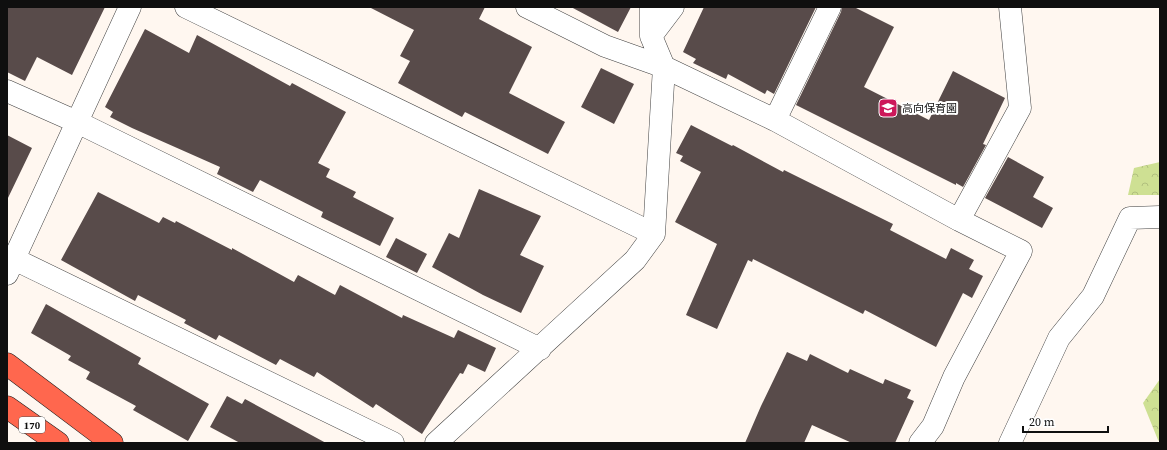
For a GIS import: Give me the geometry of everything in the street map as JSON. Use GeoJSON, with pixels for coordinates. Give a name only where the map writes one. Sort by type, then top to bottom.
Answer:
{"type":"FeatureCollection","features":[{"type":"Feature","properties":{"kind":"highway"},"geometry":{"type":"LineString","coordinates":[[7,364],[112,443]]}},
{"type":"Feature","properties":{"kind":"highway","name":"170"},"geometry":{"type":"LineString","coordinates":[[7,407],[58,443]]}},
{"type":"Feature","properties":{"kind":"street"},"geometry":{"type":"LineString","coordinates":[[130,7],[11,266],[393,443]]}},
{"type":"Feature","properties":{"kind":"street"},"geometry":{"type":"LineString","coordinates":[[186,7],[654,234]]}},
{"type":"Feature","properties":{"kind":"street"},"geometry":{"type":"LineString","coordinates":[[527,7],[605,46],[664,67],[775,120],[959,220],[1021,250],[954,377],[933,426],[920,443]]}},
{"type":"Feature","properties":{"kind":"street"},"geometry":{"type":"LineString","coordinates":[[436,443],[540,349],[635,260],[654,234],[664,67],[651,36],[650,7]]}},
{"type":"Feature","properties":{"kind":"street"},"geometry":{"type":"LineString","coordinates":[[651,36],[673,7]]}},
{"type":"Feature","properties":{"kind":"street"},"geometry":{"type":"LineString","coordinates":[[775,120],[830,7]]}},
{"type":"Feature","properties":{"kind":"street"},"geometry":{"type":"LineString","coordinates":[[959,220],[1020,108],[1010,7]]}},
{"type":"Feature","properties":{"kind":"street"},"geometry":{"type":"LineString","coordinates":[[7,90],[77,122],[540,349]]}},
{"type":"Feature","properties":{"kind":"street"},"geometry":{"type":"LineString","coordinates":[[1010,443],[1059,338],[1093,296],[1130,218],[1160,217]]}},
{"type":"Feature","properties":{"kind":"green space"},"geometry":{"type":"Polygon","coordinates":[[[1160,162],[1160,195],[1128,195],[1134,168],[1160,162]]]}},
{"type":"Feature","properties":{"kind":"green space"},"geometry":{"type":"Polygon","coordinates":[[[1160,379],[1160,442],[1143,403],[1160,379]]]}},
{"type":"Feature","properties":{"kind":"building"},"geometry":{"type":"Polygon","coordinates":[[[7,7],[105,7],[72,75],[37,57],[25,81],[7,72],[7,7]]]}},
{"type":"Feature","properties":{"kind":"building"},"geometry":{"type":"Polygon","coordinates":[[[369,7],[485,7],[479,19],[532,47],[509,93],[565,122],[548,154],[465,112],[462,117],[398,83],[410,61],[400,56],[414,30],[369,7]]]}},
{"type":"Feature","properties":{"kind":"building"},"geometry":{"type":"Polygon","coordinates":[[[571,7],[631,7],[618,32],[571,7]]]}},
{"type":"Feature","properties":{"kind":"building"},"geometry":{"type":"Polygon","coordinates":[[[704,7],[816,7],[774,94],[767,90],[765,94],[728,74],[726,79],[693,63],[696,59],[683,52],[704,7]]]}},
{"type":"Feature","properties":{"kind":"building"},"geometry":{"type":"Polygon","coordinates":[[[842,7],[854,7],[894,27],[864,87],[929,120],[953,71],[1005,98],[983,144],[986,145],[963,187],[956,183],[956,185],[796,105],[841,12],[842,7]]]}},
{"type":"Feature","properties":{"kind":"building"},"geometry":{"type":"Polygon","coordinates":[[[145,29],[189,53],[197,35],[290,86],[292,83],[346,112],[318,163],[330,169],[326,177],[356,192],[353,197],[394,218],[380,246],[321,217],[323,212],[260,180],[253,192],[217,174],[220,167],[110,117],[113,112],[105,107],[145,29]]]}},
{"type":"Feature","properties":{"kind":"building"},"geometry":{"type":"Polygon","coordinates":[[[601,68],[634,84],[614,124],[581,107],[601,68]]]}},
{"type":"Feature","properties":{"kind":"building"},"geometry":{"type":"Polygon","coordinates":[[[691,125],[732,146],[733,145],[783,172],[784,170],[893,224],[890,230],[946,259],[951,248],[974,260],[969,269],[983,276],[972,298],[963,293],[936,347],[865,310],[863,314],[753,259],[752,262],[748,260],[717,329],[686,315],[717,244],[675,222],[701,172],[680,161],[683,156],[676,153],[691,125]]]}},
{"type":"Feature","properties":{"kind":"building"},"geometry":{"type":"Polygon","coordinates":[[[7,135],[32,148],[7,200],[7,135]]]}},
{"type":"Feature","properties":{"kind":"building"},"geometry":{"type":"Polygon","coordinates":[[[1008,157],[1044,177],[1033,197],[1053,208],[1042,228],[985,198],[1008,157]]]}},
{"type":"Feature","properties":{"kind":"building"},"geometry":{"type":"Polygon","coordinates":[[[479,189],[541,216],[520,255],[544,266],[521,313],[483,295],[432,267],[449,233],[459,238],[479,189]]]}},
{"type":"Feature","properties":{"kind":"building"},"geometry":{"type":"Polygon","coordinates":[[[98,192],[159,223],[163,217],[175,223],[176,221],[232,250],[232,248],[294,282],[298,275],[335,295],[340,285],[402,318],[403,315],[454,338],[458,330],[496,348],[485,372],[468,364],[463,374],[460,373],[422,434],[376,404],[373,408],[317,372],[314,377],[280,359],[276,365],[219,335],[216,340],[184,323],[186,320],[138,295],[135,301],[61,260],[98,192]]]}},
{"type":"Feature","properties":{"kind":"building"},"geometry":{"type":"Polygon","coordinates":[[[396,238],[427,254],[417,273],[386,257],[396,238]]]}},
{"type":"Feature","properties":{"kind":"building"},"geometry":{"type":"Polygon","coordinates":[[[46,304],[141,358],[138,364],[209,404],[188,441],[133,410],[136,406],[86,379],[90,372],[68,360],[71,356],[31,333],[46,304]]]}},
{"type":"Feature","properties":{"kind":"building"},"geometry":{"type":"Polygon","coordinates":[[[787,352],[807,361],[810,354],[848,373],[850,369],[883,384],[885,379],[911,390],[907,398],[914,401],[895,443],[852,443],[812,425],[804,443],[745,443],[787,352]]]}},
{"type":"Feature","properties":{"kind":"building"},"geometry":{"type":"Polygon","coordinates":[[[227,396],[242,404],[245,399],[326,443],[240,443],[210,427],[227,396]]]}},
{"type":"Feature","properties":{"kind":"place","name":"高向保育園"},"geometry":{"type":"Point","coordinates":[888,108]}}]}
